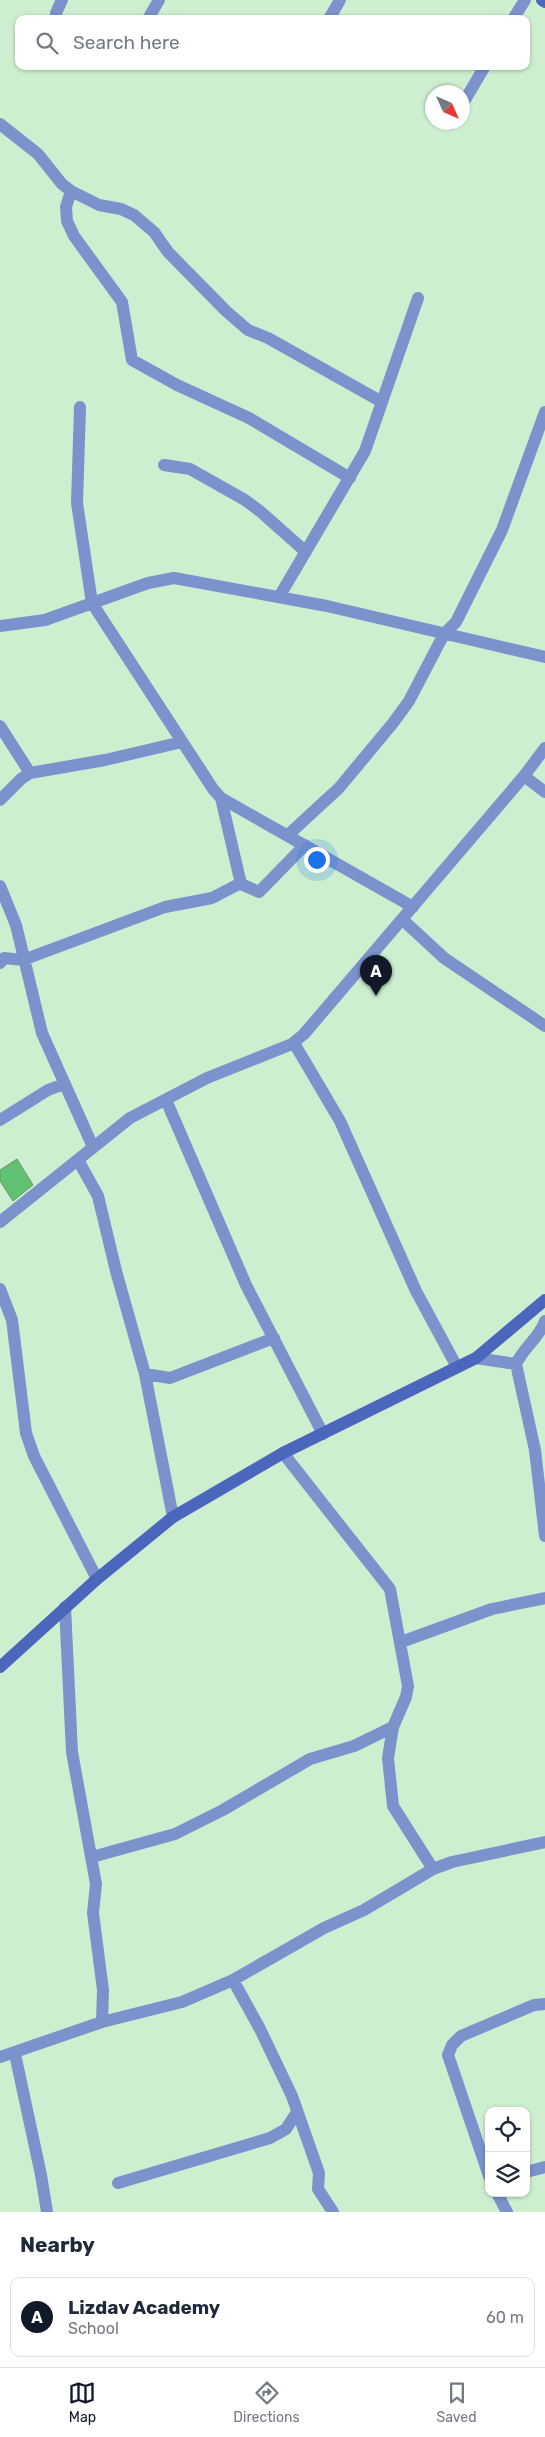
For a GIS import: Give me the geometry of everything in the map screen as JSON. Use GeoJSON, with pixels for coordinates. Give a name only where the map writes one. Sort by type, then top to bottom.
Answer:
{"type":"FeatureCollection","features":[{"type":"Feature","properties":{"kind":"street"},"geometry":{"type":"LineString","coordinates":[[56,13],[62,0]]}},
{"type":"Feature","properties":{"kind":"street"},"geometry":{"type":"LineString","coordinates":[[150,15],[158,0]]}},
{"type":"Feature","properties":{"kind":"street"},"geometry":{"type":"LineString","coordinates":[[331,15],[340,0]]}},
{"type":"Feature","properties":{"kind":"street"},"geometry":{"type":"LineString","coordinates":[[516,15],[524,0]]}},
{"type":"Feature","properties":{"kind":"street"},"geometry":{"type":"LineString","coordinates":[[470,91],[483,70]]}},
{"type":"Feature","properties":{"kind":"street"},"geometry":{"type":"LineString","coordinates":[[0,124],[38,154],[62,184],[71,191],[99,205],[120,209],[134,215],[154,232],[168,252],[226,312],[248,330],[268,338],[382,402]]}},
{"type":"Feature","properties":{"kind":"street"},"geometry":{"type":"LineString","coordinates":[[71,191],[66,207],[67,221],[74,236],[122,302],[132,360],[177,385],[249,418],[350,478]]}},
{"type":"Feature","properties":{"kind":"street"},"geometry":{"type":"LineString","coordinates":[[279,597],[365,451],[418,298]]}},
{"type":"Feature","properties":{"kind":"street"},"geometry":{"type":"LineString","coordinates":[[80,407],[77,503],[92,604],[221,798],[241,884]]}},
{"type":"Feature","properties":{"kind":"street"},"geometry":{"type":"LineString","coordinates":[[288,835],[339,788],[410,701],[444,634],[456,622],[502,530],[545,412]]}},
{"type":"Feature","properties":{"kind":"street"},"geometry":{"type":"LineString","coordinates":[[164,465],[190,469],[245,500],[306,552]]}},
{"type":"Feature","properties":{"kind":"street"},"geometry":{"type":"LineString","coordinates":[[0,626],[45,620],[148,583],[174,578],[327,606],[545,657]]}},
{"type":"Feature","properties":{"kind":"street"},"geometry":{"type":"LineString","coordinates":[[0,726],[30,774]]}},
{"type":"Feature","properties":{"kind":"street"},"geometry":{"type":"LineString","coordinates":[[0,800],[22,778],[30,774],[105,760],[182,742]]}},
{"type":"Feature","properties":{"kind":"street"},"geometry":{"type":"LineString","coordinates":[[0,1222],[130,1118],[207,1078],[294,1042],[313,1025],[403,920],[524,776],[545,748]]}},
{"type":"Feature","properties":{"kind":"street"},"geometry":{"type":"LineString","coordinates":[[524,776],[545,792]]}},
{"type":"Feature","properties":{"kind":"street"},"geometry":{"type":"LineString","coordinates":[[221,798],[413,907]]}},
{"type":"Feature","properties":{"kind":"street"},"geometry":{"type":"LineString","coordinates":[[241,884],[255,891],[264,890],[305,845]]}},
{"type":"Feature","properties":{"kind":"street"},"geometry":{"type":"LineString","coordinates":[[0,962],[4,958],[23,960],[165,907],[212,898],[241,884]]}},
{"type":"Feature","properties":{"kind":"street"},"geometry":{"type":"LineString","coordinates":[[0,886],[16,925],[42,1034],[93,1147]]}},
{"type":"Feature","properties":{"kind":"street"},"geometry":{"type":"LineString","coordinates":[[403,920],[444,958],[545,1026]]}},
{"type":"Feature","properties":{"kind":"street"},"geometry":{"type":"LineString","coordinates":[[294,1042],[340,1121],[416,1291],[457,1367]]}},
{"type":"Feature","properties":{"kind":"street"},"geometry":{"type":"LineString","coordinates":[[0,1120],[48,1090],[64,1084]]}},
{"type":"Feature","properties":{"kind":"street"},"geometry":{"type":"LineString","coordinates":[[166,1100],[246,1284],[323,1434]]}},
{"type":"Feature","properties":{"kind":"street"},"geometry":{"type":"LineString","coordinates":[[78,1160],[98,1196],[116,1271],[145,1374],[173,1517]]}},
{"type":"Feature","properties":{"kind":"street"},"geometry":{"type":"LineString","coordinates":[[0,1289],[12,1320],[26,1433],[34,1456],[96,1579]]}},
{"type":"Feature","properties":{"kind":"street"},"geometry":{"type":"LineString","coordinates":[[0,1667],[96,1579],[173,1517],[283,1453],[476,1358],[545,1302]]}},
{"type":"Feature","properties":{"kind":"street"},"geometry":{"type":"LineString","coordinates":[[545,1321],[543,1329],[522,1352],[516,1364],[540,1450],[545,1536]]}},
{"type":"Feature","properties":{"kind":"street"},"geometry":{"type":"LineString","coordinates":[[145,1374],[170,1378],[274,1338]]}},
{"type":"Feature","properties":{"kind":"street"},"geometry":{"type":"LineString","coordinates":[[476,1358],[516,1364]]}},
{"type":"Feature","properties":{"kind":"street"},"geometry":{"type":"LineString","coordinates":[[283,1453],[390,1589],[408,1686],[406,1697],[393,1727],[388,1758],[393,1806],[433,1869]]}},
{"type":"Feature","properties":{"kind":"street"},"geometry":{"type":"LineString","coordinates":[[401,1642],[492,1609],[545,1598]]}},
{"type":"Feature","properties":{"kind":"street"},"geometry":{"type":"LineString","coordinates":[[65,1607],[72,1752],[96,1884],[93,1912],[103,1990],[102,2022]]}},
{"type":"Feature","properties":{"kind":"street"},"geometry":{"type":"LineString","coordinates":[[92,1856],[175,1834],[223,1810],[310,1759],[354,1746],[393,1727]]}},
{"type":"Feature","properties":{"kind":"street"},"geometry":{"type":"LineString","coordinates":[[0,2057],[14,2054],[102,2022],[182,2002],[233,1980],[324,1928],[364,1910],[433,1869],[452,1862],[545,1842]]}},
{"type":"Feature","properties":{"kind":"street"},"geometry":{"type":"LineString","coordinates":[[233,1980],[260,2029],[292,2096],[319,2174],[318,2189],[333,2212]]}},
{"type":"Feature","properties":{"kind":"street"},"geometry":{"type":"LineString","coordinates":[[485,2164],[448,2055],[452,2045],[461,2036],[534,2005],[545,2004]]}},
{"type":"Feature","properties":{"kind":"street"},"geometry":{"type":"LineString","coordinates":[[14,2054],[41,2175],[47,2212]]}},
{"type":"Feature","properties":{"kind":"street"},"geometry":{"type":"LineString","coordinates":[[118,2183],[270,2138],[286,2129],[297,2112]]}},
{"type":"Feature","properties":{"kind":"street"},"geometry":{"type":"LineString","coordinates":[[530,2171],[545,2167]]}},
{"type":"Feature","properties":{"kind":"street"},"geometry":{"type":"LineString","coordinates":[[499,2197],[507,2212]]}},
{"type":"Feature","properties":{"kind":"building"},"geometry":{"type":"Polygon","coordinates":[[[17,1159],[33,1185],[13,1201],[0,1181],[0,1170],[17,1159]]]}},
{"type":"Feature","properties":{"kind":"place","name":"Lizdav Academy"},"geometry":{"type":"Point","coordinates":[376,996]}}]}
